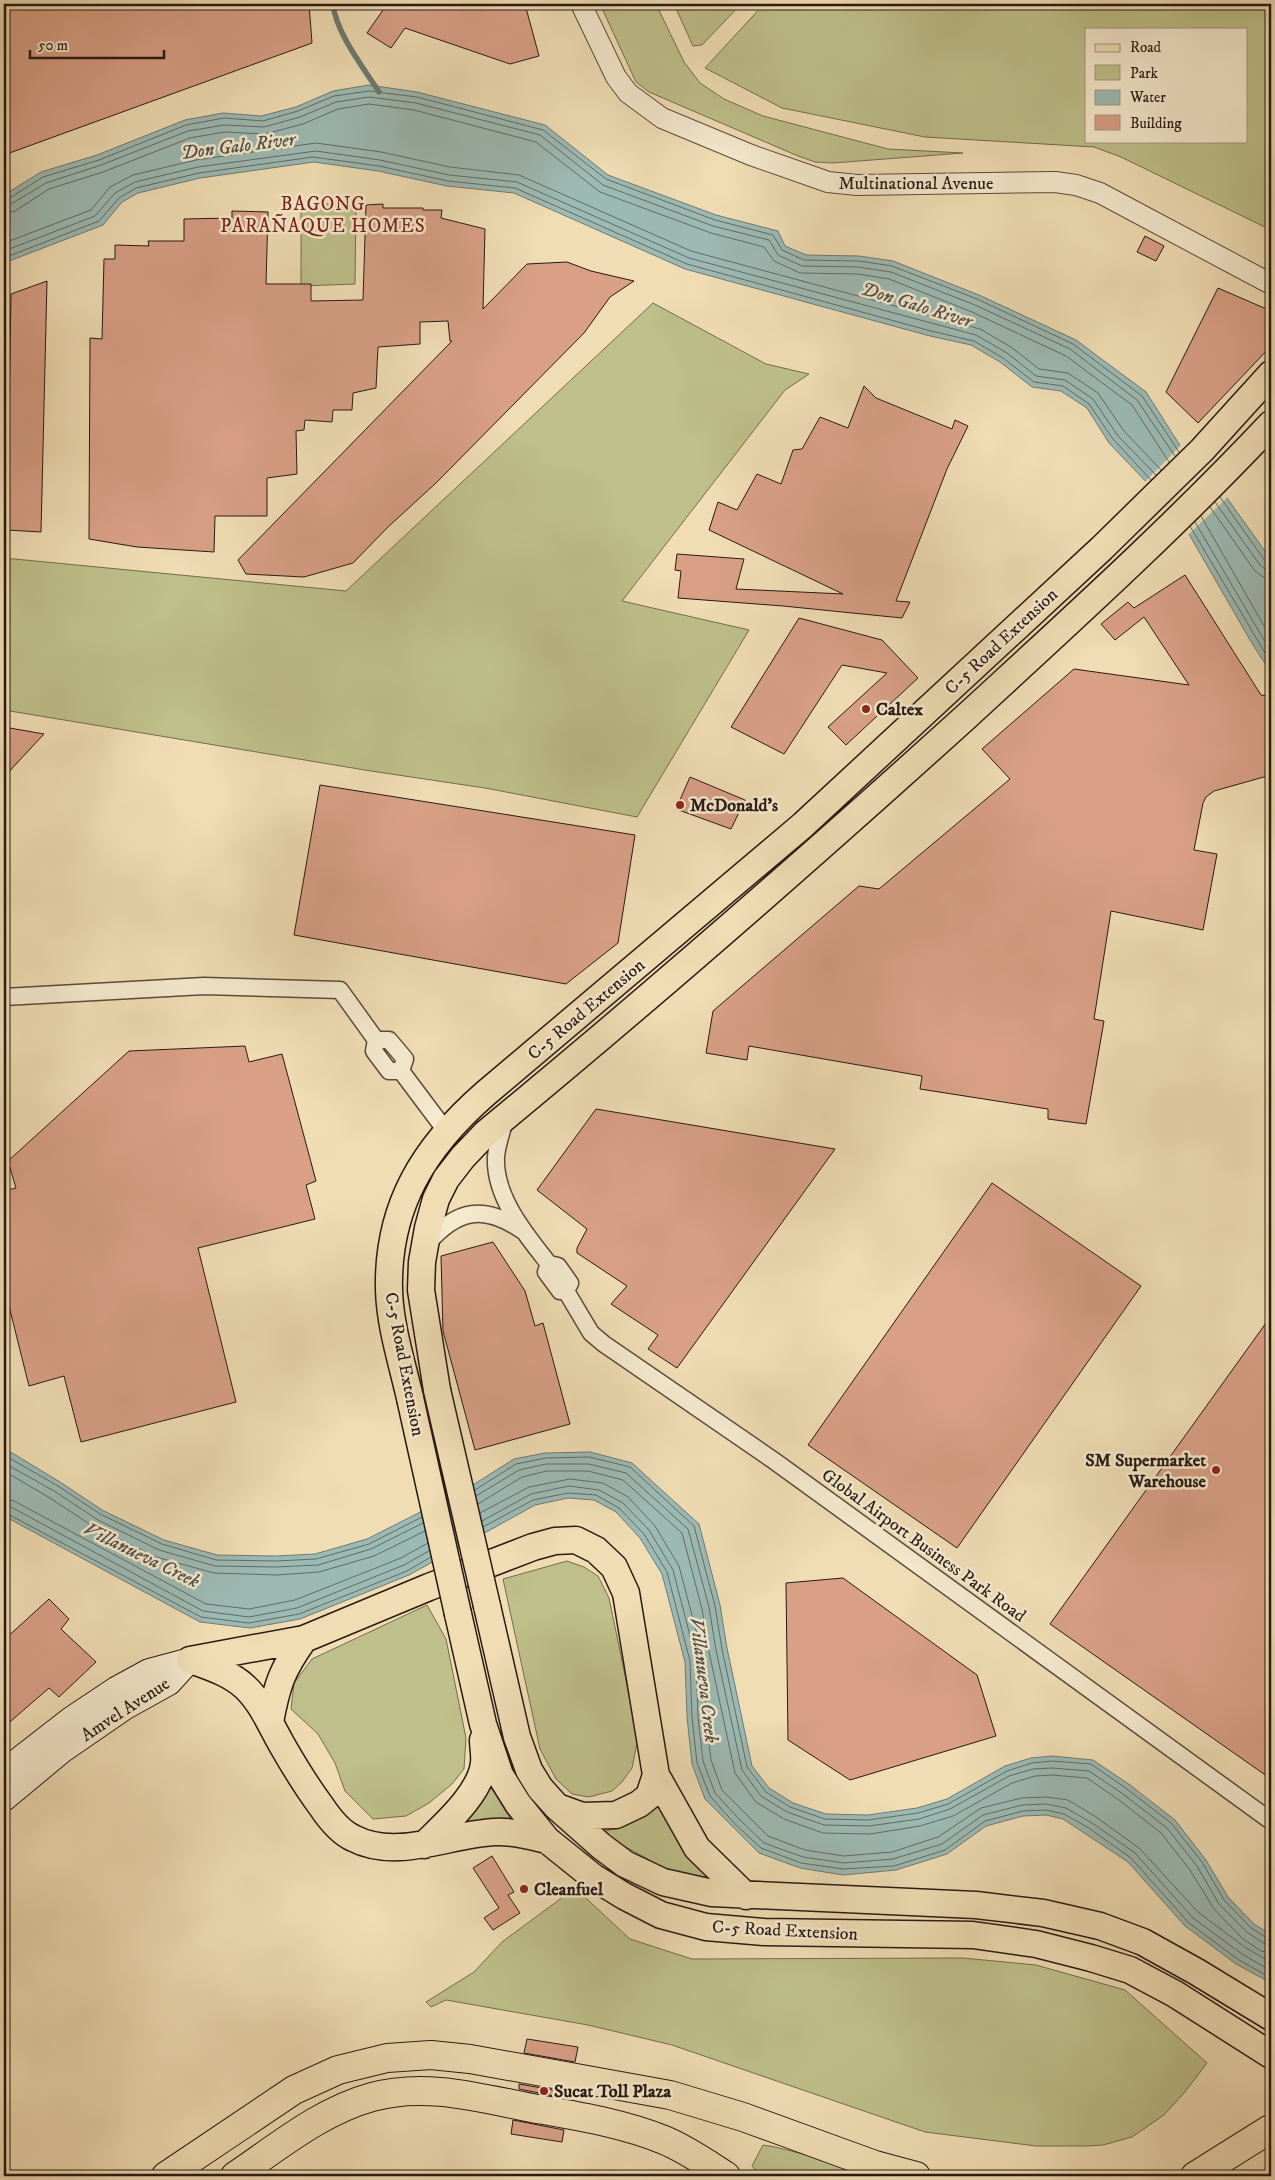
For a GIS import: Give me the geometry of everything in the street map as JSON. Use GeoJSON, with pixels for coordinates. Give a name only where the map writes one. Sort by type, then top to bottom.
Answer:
{"type":"FeatureCollection","features":[{"type":"Feature","properties":{"kind":"highway"},"geometry":{"type":"LineString","coordinates":[[166,2176],[288,2094],[316,2079],[364,2063],[401,2056],[431,2055],[470,2059],[670,2095],[768,2125],[875,2165],[916,2176]]}},
{"type":"Feature","properties":{"kind":"highway"},"geometry":{"type":"LineString","coordinates":[[235,2176],[314,2122],[346,2106],[385,2094],[420,2090],[464,2095],[583,2117],[636,2130],[675,2146],[726,2176]]}},
{"type":"Feature","properties":{"kind":"highway"},"geometry":{"type":"LineString","coordinates":[[1194,2176],[1271,2128]]}},
{"type":"Feature","properties":{"kind":"highway"},"geometry":{"type":"LineString","coordinates":[[1232,2176],[1271,2128]]}},
{"type":"Feature","properties":{"kind":"main road","name":"C-5 Road Extension"},"geometry":{"type":"LineString","coordinates":[[1271,374],[1202,450],[1102,548],[803,825],[486,1094],[446,1131],[422,1162],[409,1188],[396,1222],[390,1258],[389,1291],[393,1323],[482,1724],[500,1775],[518,1804],[547,1840],[593,1877],[624,1896],[660,1915],[706,1926],[764,1932],[973,1935],[1036,1944],[1091,1958],[1130,1970],[1145,1978],[1271,2055]]}},
{"type":"Feature","properties":{"kind":"main road","name":"C-5 Road Extension"},"geometry":{"type":"LineString","coordinates":[[1271,424],[1224,474],[1166,530],[1003,683],[822,847],[480,1139],[446,1179],[436,1199],[425,1245],[421,1290],[437,1390],[517,1737],[529,1770],[540,1788],[557,1807],[601,1846],[619,1859],[663,1882],[712,1894],[976,1905],[1043,1914],[1100,1926],[1143,1942],[1271,2017]]}},
{"type":"Feature","properties":{"kind":"main road"},"geometry":{"type":"LineString","coordinates":[[803,825],[822,847]]}},
{"type":"Feature","properties":{"kind":"main road"},"geometry":{"type":"LineString","coordinates":[[190,1660],[304,1639],[429,1587],[533,1547],[566,1539],[586,1544],[606,1557],[623,1584],[628,1604],[656,1775],[697,1848],[746,1896]]}},
{"type":"Feature","properties":{"kind":"main road"},"geometry":{"type":"LineString","coordinates":[[270,1722],[276,1690],[290,1659],[304,1639]]}},
{"type":"Feature","properties":{"kind":"main road"},"geometry":{"type":"LineString","coordinates":[[190,1660],[229,1676],[244,1686],[270,1722],[310,1791],[327,1814],[353,1839],[377,1846],[424,1845],[463,1836],[513,1832],[547,1840]]}},
{"type":"Feature","properties":{"kind":"main road","name":"Amvel Avenue"},"geometry":{"type":"LineString","coordinates":[[4,1771],[71,1719],[116,1689],[149,1671],[190,1660]]}},
{"type":"Feature","properties":{"kind":"main road","name":"Amvel Avenue"},"geometry":{"type":"LineString","coordinates":[[4,1799],[63,1750],[124,1708],[169,1683],[190,1660]]}},
{"type":"Feature","properties":{"kind":"main road"},"geometry":{"type":"LineString","coordinates":[[424,1845],[462,1805],[480,1777],[484,1764],[482,1724]]}},
{"type":"Feature","properties":{"kind":"main road"},"geometry":{"type":"LineString","coordinates":[[557,1807],[582,1816],[616,1815],[628,1810],[649,1796],[656,1775]]}},
{"type":"Feature","properties":{"kind":"street","name":"Multinational Avenue"},"geometry":{"type":"LineString","coordinates":[[581,4],[616,77],[628,93],[662,118],[750,155],[828,182],[857,185],[1055,182],[1076,185],[1100,193],[1271,284]]}},
{"type":"Feature","properties":{"kind":"street"},"geometry":{"type":"LineString","coordinates":[[4,997],[204,986],[340,990],[376,1040],[389,1040],[405,1059],[401,1071],[446,1131]]}},
{"type":"Feature","properties":{"kind":"street","name":"Global Airport Business Park Road"},"geometry":{"type":"LineString","coordinates":[[506,1116],[498,1144],[497,1171],[508,1203],[524,1231],[549,1264],[546,1272],[560,1291],[566,1291],[591,1333],[604,1344],[773,1460],[1271,1821]]}},
{"type":"Feature","properties":{"kind":"street","name":"Global Airport Business Park Road"},"geometry":{"type":"LineString","coordinates":[[425,1245],[443,1226],[453,1219],[467,1215],[480,1214],[496,1217],[524,1231]]}},
{"type":"Feature","properties":{"kind":"green space"},"geometry":{"type":"Polygon","coordinates":[[[600,4],[656,4],[684,62],[700,83],[724,99],[763,116],[888,149],[963,153],[833,163],[815,162],[798,156],[649,92],[636,82],[600,4]]]}},
{"type":"Feature","properties":{"kind":"green space"},"geometry":{"type":"Polygon","coordinates":[[[674,4],[741,4],[702,45],[693,46],[674,4]]]}},
{"type":"Feature","properties":{"kind":"green space"},"geometry":{"type":"Polygon","coordinates":[[[764,4],[1271,4],[1271,230],[1121,157],[1094,147],[925,137],[782,108],[705,68],[764,4]]]}},
{"type":"Feature","properties":{"kind":"green space"},"geometry":{"type":"Polygon","coordinates":[[[356,203],[355,284],[301,286],[301,205],[356,203]]]}},
{"type":"Feature","properties":{"kind":"green space"},"geometry":{"type":"Polygon","coordinates":[[[653,303],[766,364],[809,374],[785,390],[622,601],[749,630],[637,817],[485,788],[4,710],[4,558],[346,591],[653,303]]]}},
{"type":"Feature","properties":{"kind":"green space"},"geometry":{"type":"Polygon","coordinates":[[[567,1561],[584,1567],[598,1576],[609,1598],[638,1738],[632,1768],[622,1782],[612,1791],[589,1797],[572,1794],[556,1779],[540,1749],[503,1579],[567,1561]]]}},
{"type":"Feature","properties":{"kind":"green space"},"geometry":{"type":"Polygon","coordinates":[[[427,1605],[446,1639],[466,1738],[464,1769],[452,1784],[429,1803],[406,1816],[373,1819],[345,1791],[335,1763],[318,1734],[291,1709],[294,1683],[312,1659],[427,1605]]]}},
{"type":"Feature","properties":{"kind":"green space"},"geometry":{"type":"Polygon","coordinates":[[[489,1783],[510,1818],[457,1826],[489,1783]]]}},
{"type":"Feature","properties":{"kind":"green space"},"geometry":{"type":"Polygon","coordinates":[[[659,1796],[682,1844],[713,1883],[662,1867],[606,1836],[606,1831],[619,1827],[659,1796]]]}},
{"type":"Feature","properties":{"kind":"green space"},"geometry":{"type":"Polygon","coordinates":[[[575,1888],[630,1939],[692,1959],[963,1958],[1036,1965],[1125,1990],[1207,2063],[1164,2115],[1132,2137],[1103,2145],[1036,2146],[925,2132],[672,2045],[588,2025],[446,2000],[431,2007],[426,2002],[474,1972],[502,1942],[575,1888]]]}},
{"type":"Feature","properties":{"kind":"green space"},"geometry":{"type":"Polygon","coordinates":[[[763,2145],[890,2176],[760,2176],[752,2166],[763,2145]]]}},
{"type":"Feature","properties":{"kind":"water"},"geometry":{"type":"Polygon","coordinates":[[[369,85],[417,92],[545,125],[608,175],[716,215],[778,231],[785,246],[806,255],[859,256],[893,261],[979,295],[1076,340],[1146,392],[1181,447],[1227,498],[1267,554],[1271,563],[1271,673],[1178,515],[1109,443],[1087,408],[1061,391],[1032,387],[1000,362],[971,345],[930,336],[685,269],[514,193],[447,186],[378,171],[314,162],[200,178],[138,193],[122,202],[103,225],[4,263],[4,195],[41,172],[97,155],[185,120],[223,113],[261,116],[296,107],[333,91],[369,85]]]}},
{"type":"Feature","properties":{"kind":"water","name":"Villanueva Creek"},"geometry":{"type":"Polygon","coordinates":[[[4,1448],[102,1510],[164,1540],[217,1555],[276,1556],[315,1554],[367,1539],[468,1488],[514,1459],[545,1453],[590,1452],[632,1463],[699,1524],[720,1605],[727,1648],[752,1766],[769,1788],[793,1803],[826,1814],[868,1815],[917,1808],[947,1799],[1005,1766],[1031,1758],[1052,1756],[1093,1760],[1130,1785],[1175,1820],[1206,1860],[1228,1897],[1254,1924],[1271,1935],[1271,1983],[1236,1964],[1185,1926],[1128,1862],[1063,1819],[1046,1815],[1023,1816],[986,1826],[947,1854],[896,1870],[843,1875],[800,1868],[759,1853],[705,1799],[692,1764],[687,1717],[685,1662],[662,1574],[640,1538],[616,1512],[594,1500],[568,1498],[535,1505],[409,1575],[300,1619],[250,1628],[200,1622],[4,1516],[4,1448]]]}},
{"type":"Feature","properties":{"kind":"pier"},"geometry":{"type":"Polygon","coordinates":[[[1182,444],[1229,496],[1187,536],[1176,516],[1144,483],[1182,444]]]}},
{"type":"Feature","properties":{"kind":"building"},"geometry":{"type":"Polygon","coordinates":[[[4,4],[309,4],[312,43],[4,155],[4,4]]]}},
{"type":"Feature","properties":{"kind":"building"},"geometry":{"type":"Polygon","coordinates":[[[387,4],[525,4],[539,56],[510,64],[405,28],[391,48],[367,33],[387,4]]]}},
{"type":"Feature","properties":{"kind":"building"},"geometry":{"type":"Polygon","coordinates":[[[383,204],[383,208],[442,210],[441,218],[485,229],[483,309],[527,264],[567,262],[591,271],[634,281],[610,297],[584,333],[436,483],[388,527],[353,563],[304,577],[246,574],[238,560],[452,341],[450,341],[448,321],[420,322],[420,344],[378,347],[376,388],[353,393],[352,410],[333,410],[332,422],[305,420],[304,430],[296,431],[297,474],[267,478],[267,516],[215,516],[214,552],[137,547],[89,539],[90,338],[102,339],[104,259],[115,259],[115,245],[149,246],[148,241],[184,241],[184,219],[232,218],[232,211],[268,212],[266,284],[311,284],[311,301],[363,300],[366,205],[383,204]]]}},
{"type":"Feature","properties":{"kind":"building"},"geometry":{"type":"Polygon","coordinates":[[[1145,236],[1164,246],[1156,261],[1137,252],[1145,236]]]}},
{"type":"Feature","properties":{"kind":"building"},"geometry":{"type":"Polygon","coordinates":[[[47,281],[41,532],[7,530],[11,294],[47,281]]]}},
{"type":"Feature","properties":{"kind":"building"},"geometry":{"type":"Polygon","coordinates":[[[1218,288],[1271,311],[1271,346],[1198,423],[1166,392],[1218,288]]]}},
{"type":"Feature","properties":{"kind":"building"},"geometry":{"type":"Polygon","coordinates":[[[864,386],[876,398],[952,429],[955,420],[968,426],[947,469],[896,601],[910,602],[902,618],[678,598],[681,571],[675,570],[677,554],[744,559],[736,589],[843,594],[709,530],[718,502],[737,510],[757,474],[781,484],[793,450],[802,449],[820,417],[848,428],[864,386]]]}},
{"type":"Feature","properties":{"kind":"building"},"geometry":{"type":"Polygon","coordinates":[[[1185,575],[1261,695],[1267,696],[1271,702],[1271,775],[1214,791],[1206,797],[1203,803],[1194,850],[1217,854],[1203,930],[1111,911],[1094,1019],[1104,1021],[1086,1124],[1048,1119],[1048,1109],[920,1089],[922,1076],[749,1046],[747,1060],[706,1053],[713,1011],[859,886],[879,889],[1010,779],[982,749],[1074,669],[1189,685],[1144,617],[1115,640],[1101,624],[1128,602],[1134,608],[1185,575]]]}},
{"type":"Feature","properties":{"kind":"building"},"geometry":{"type":"Polygon","coordinates":[[[799,618],[882,640],[918,678],[846,745],[828,727],[887,673],[842,665],[784,754],[731,727],[799,618]]]}},
{"type":"Feature","properties":{"kind":"building"},"geometry":{"type":"Polygon","coordinates":[[[4,727],[44,734],[4,777],[4,727]]]}},
{"type":"Feature","properties":{"kind":"building"},"geometry":{"type":"Polygon","coordinates":[[[690,777],[745,800],[731,829],[676,809],[690,777]]]}},
{"type":"Feature","properties":{"kind":"building"},"geometry":{"type":"Polygon","coordinates":[[[320,785],[635,835],[618,943],[566,984],[294,935],[320,785]]]}},
{"type":"Feature","properties":{"kind":"building"},"geometry":{"type":"Polygon","coordinates":[[[245,1046],[249,1062],[282,1054],[316,1181],[306,1185],[315,1219],[198,1248],[236,1402],[81,1442],[64,1376],[29,1386],[4,1286],[4,1191],[16,1188],[8,1161],[129,1051],[245,1046]]]}},
{"type":"Feature","properties":{"kind":"building"},"geometry":{"type":"Polygon","coordinates":[[[596,1109],[835,1149],[677,1368],[648,1349],[658,1335],[611,1304],[627,1286],[577,1253],[577,1248],[587,1229],[537,1190],[596,1109]]]}},
{"type":"Feature","properties":{"kind":"building"},"geometry":{"type":"Polygon","coordinates":[[[992,1183],[1141,1286],[957,1548],[808,1445],[992,1183]]]}},
{"type":"Feature","properties":{"kind":"building"},"geometry":{"type":"Polygon","coordinates":[[[493,1242],[525,1291],[535,1326],[543,1323],[570,1424],[475,1450],[443,1331],[441,1256],[493,1242]]]}},
{"type":"Feature","properties":{"kind":"building","name":"SM Supermarket Warehouse"},"geometry":{"type":"Polygon","coordinates":[[[1271,1316],[1271,1779],[1050,1624],[1271,1316]]]}},
{"type":"Feature","properties":{"kind":"building"},"geometry":{"type":"Polygon","coordinates":[[[843,1578],[977,1675],[996,1736],[850,1780],[788,1740],[786,1583],[843,1578]]]}},
{"type":"Feature","properties":{"kind":"building"},"geometry":{"type":"Polygon","coordinates":[[[49,1599],[69,1619],[61,1629],[96,1662],[59,1697],[49,1688],[4,1727],[4,1640],[49,1599]]]}},
{"type":"Feature","properties":{"kind":"building"},"geometry":{"type":"Polygon","coordinates":[[[492,1856],[514,1892],[508,1895],[520,1913],[493,1930],[484,1918],[499,1908],[473,1868],[492,1856]]]}},
{"type":"Feature","properties":{"kind":"building"},"geometry":{"type":"Polygon","coordinates":[[[527,2039],[578,2047],[575,2062],[524,2053],[527,2039]]]}},
{"type":"Feature","properties":{"kind":"building"},"geometry":{"type":"Polygon","coordinates":[[[519,2084],[570,2093],[569,2099],[519,2089],[519,2084]]]}},
{"type":"Feature","properties":{"kind":"building"},"geometry":{"type":"Polygon","coordinates":[[[513,2120],[564,2130],[562,2142],[511,2134],[513,2120]]]}},
{"type":"Feature","properties":{"kind":"waterway","name":"Don Galo River"},"geometry":{"type":"LineString","coordinates":[[333,4],[335,15],[345,38],[379,92]]}},
{"type":"Feature","properties":{"kind":"place","name":"Caltex"},"geometry":{"type":"Point","coordinates":[866,709]}},
{"type":"Feature","properties":{"kind":"place","name":"McDonald's"},"geometry":{"type":"Point","coordinates":[680,805]}},
{"type":"Feature","properties":{"kind":"place","name":"SM Supermarket Warehouse"},"geometry":{"type":"Point","coordinates":[1216,1470]}},
{"type":"Feature","properties":{"kind":"place","name":"Cleanfuel"},"geometry":{"type":"Point","coordinates":[524,1889]}},
{"type":"Feature","properties":{"kind":"place","name":"Sucat Toll Plaza"},"geometry":{"type":"Point","coordinates":[544,2091]}},
{"type":"Feature","properties":{"kind":"district","name":"BAGONG PARAÑAQUE HOMES"},"geometry":{"type":"Point","coordinates":[323,214]}}]}
